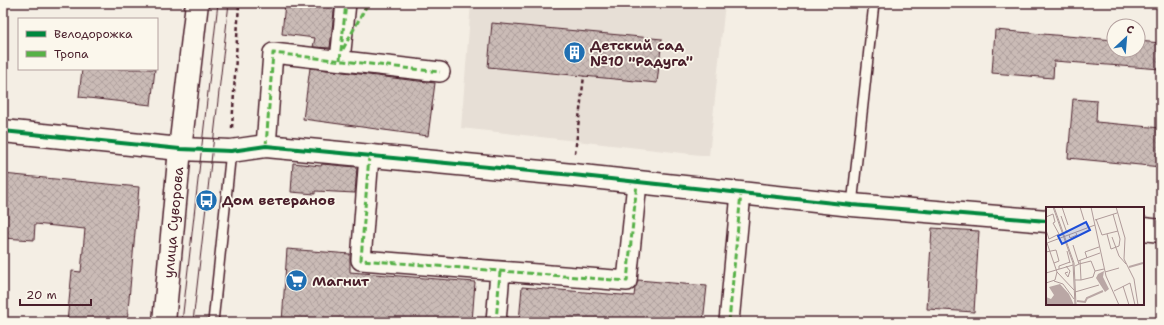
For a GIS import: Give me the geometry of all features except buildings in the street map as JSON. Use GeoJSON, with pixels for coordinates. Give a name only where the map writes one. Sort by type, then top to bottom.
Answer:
{"type":"FeatureCollection","features":[{"type":"Feature","properties":{"kind":"street","name":"улица Суворова"},"geometry":{"type":"LineString","coordinates":[[164,322],[180,148],[197,3]]}},
{"type":"Feature","properties":{"kind":"street"},"geometry":{"type":"LineString","coordinates":[[340,60],[346,3]]}},
{"type":"Feature","properties":{"kind":"street"},"geometry":{"type":"LineString","coordinates":[[266,146],[273,53],[440,72]]}},
{"type":"Feature","properties":{"kind":"street"},"geometry":{"type":"LineString","coordinates":[[3,131],[180,148],[230,151],[266,146],[573,175],[852,205],[1046,221]]}},
{"type":"Feature","properties":{"kind":"street"},"geometry":{"type":"LineString","coordinates":[[369,156],[361,260],[627,281],[637,183]]}},
{"type":"Feature","properties":{"kind":"street"},"geometry":{"type":"LineString","coordinates":[[729,322],[741,193]]}},
{"type":"Feature","properties":{"kind":"street"},"geometry":{"type":"LineString","coordinates":[[1144,229],[1161,230]]}},
{"type":"Feature","properties":{"kind":"street"},"geometry":{"type":"LineString","coordinates":[[496,322],[500,272]]}},
{"type":"Feature","properties":{"kind":"lane"},"geometry":{"type":"LineString","coordinates":[[852,205],[874,3]]}},
{"type":"Feature","properties":{"kind":"lane"},"geometry":{"type":"LineString","coordinates":[[213,322],[230,151]]}},
{"type":"Feature","properties":{"kind":"path"},"geometry":{"type":"LineString","coordinates":[[230,151],[239,3]]}},
{"type":"Feature","properties":{"kind":"path"},"geometry":{"type":"LineString","coordinates":[[573,175],[584,76]]}},
{"type":"Feature","properties":{"kind":"shaded area"},"geometry":{"type":"Polygon","coordinates":[[[471,3],[725,3],[709,156],[461,128],[471,3]]]}},
{"type":"Feature","properties":{"kind":"tram line"},"geometry":{"type":"LineString","coordinates":[[182,322],[218,3]]}},
{"type":"Feature","properties":{"kind":"tram line"},"geometry":{"type":"LineString","coordinates":[[193,322],[229,3]]}},
{"type":"Feature","properties":{"kind":"marked path"},"geometry":{"type":"LineString","coordinates":[[340,60],[346,3]]}},
{"type":"Feature","properties":{"kind":"marked path"},"geometry":{"type":"LineString","coordinates":[[343,49],[368,3]]}},
{"type":"Feature","properties":{"kind":"marked path"},"geometry":{"type":"LineString","coordinates":[[266,146],[273,53],[440,72]]}},
{"type":"Feature","properties":{"kind":"marked path"},"geometry":{"type":"LineString","coordinates":[[369,156],[361,260],[627,281],[637,183]]}},
{"type":"Feature","properties":{"kind":"marked path"},"geometry":{"type":"LineString","coordinates":[[729,322],[741,193]]}},
{"type":"Feature","properties":{"kind":"marked path"},"geometry":{"type":"LineString","coordinates":[[496,322],[500,272]]}},
{"type":"Feature","properties":{"kind":"cycle path"},"geometry":{"type":"LineString","coordinates":[[3,131],[180,149],[231,151],[266,146],[573,175],[852,205],[1046,221]]}},
{"type":"Feature","properties":{"kind":"place","name":"Детский сад №10 \"Радуга\""},"geometry":{"type":"Point","coordinates":[575,53]}},
{"type":"Feature","properties":{"kind":"place","name":"Дом ветеранов"},"geometry":{"type":"Point","coordinates":[206,200]}},
{"type":"Feature","properties":{"kind":"place","name":"Магнит"},"geometry":{"type":"Point","coordinates":[296,281]}}]}
